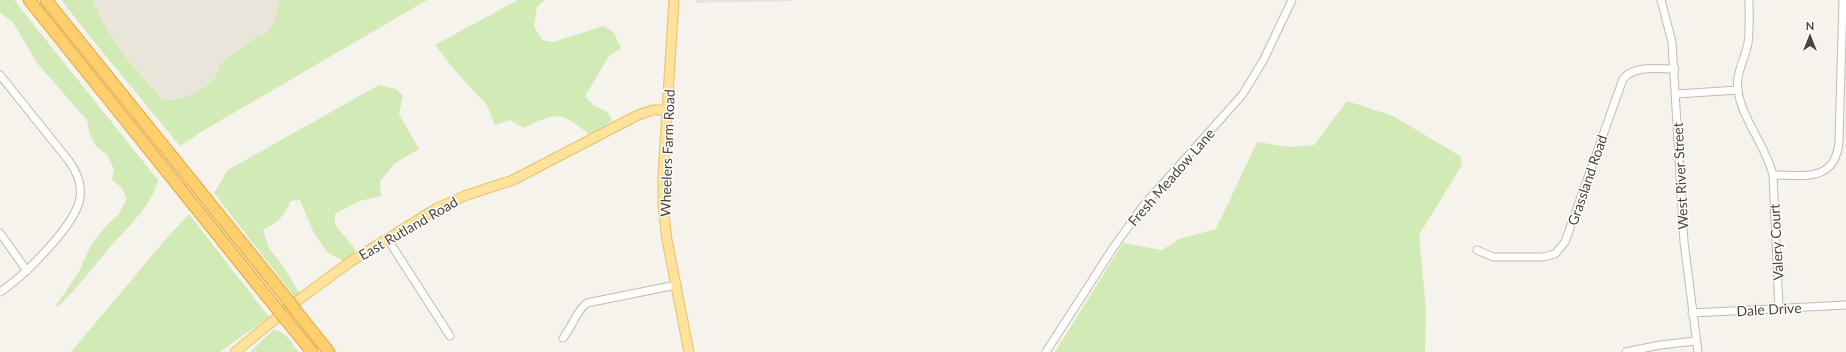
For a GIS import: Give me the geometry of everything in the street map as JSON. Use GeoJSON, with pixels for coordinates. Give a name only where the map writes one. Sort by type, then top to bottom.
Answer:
{"type":"FeatureCollection","features":[{"type":"Feature","properties":{"kind":"highway"},"geometry":{"type":"LineString","coordinates":[[29,0],[312,352]]}},
{"type":"Feature","properties":{"kind":"highway"},"geometry":{"type":"LineString","coordinates":[[46,0],[329,352]]}},
{"type":"Feature","properties":{"kind":"main road","name":"Wheelers Farm Road"},"geometry":{"type":"LineString","coordinates":[[674,0],[663,205],[667,240],[689,352]]}},
{"type":"Feature","properties":{"kind":"main road","name":"East Rutland Road"},"geometry":{"type":"LineString","coordinates":[[234,352],[328,277],[387,238],[445,204],[513,180],[628,119],[653,110],[667,110]]}},
{"type":"Feature","properties":{"kind":"street","name":"Fresh Meadow Lane"},"geometry":{"type":"LineString","coordinates":[[1046,352],[1113,248],[1143,206],[1243,94],[1264,59],[1292,0]]}},
{"type":"Feature","properties":{"kind":"street","name":"West River Street"},"geometry":{"type":"LineString","coordinates":[[1661,0],[1672,42],[1675,69],[1682,216],[1692,313],[1698,352]]}},
{"type":"Feature","properties":{"kind":"street"},"geometry":{"type":"LineString","coordinates":[[1676,94],[1738,90],[1738,76],[1748,42],[1749,0]]}},
{"type":"Feature","properties":{"kind":"street"},"geometry":{"type":"LineString","coordinates":[[1772,175],[1818,174],[1829,168],[1836,157],[1839,142],[1843,0]]}},
{"type":"Feature","properties":{"kind":"street","name":"Grassland Road"},"geometry":{"type":"LineString","coordinates":[[1477,250],[1493,257],[1543,257],[1558,252],[1565,242],[1623,79],[1628,74],[1638,70],[1675,69]]}},
{"type":"Feature","properties":{"kind":"street"},"geometry":{"type":"LineString","coordinates":[[0,75],[69,161],[78,175],[80,183],[80,198],[75,213],[27,271],[0,292]]}},
{"type":"Feature","properties":{"kind":"street","name":"Valery Court"},"geometry":{"type":"LineString","coordinates":[[1738,90],[1744,109],[1770,162],[1779,308]]}},
{"type":"Feature","properties":{"kind":"street"},"geometry":{"type":"LineString","coordinates":[[0,234],[27,271]]}},
{"type":"Feature","properties":{"kind":"street"},"geometry":{"type":"LineString","coordinates":[[387,238],[450,336]]}},
{"type":"Feature","properties":{"kind":"street"},"geometry":{"type":"LineString","coordinates":[[563,338],[573,324],[579,310],[587,302],[676,285]]}},
{"type":"Feature","properties":{"kind":"street","name":"Dale Drive"},"geometry":{"type":"LineString","coordinates":[[1692,313],[1846,305]]}},
{"type":"Feature","properties":{"kind":"street"},"geometry":{"type":"LineString","coordinates":[[1626,352],[1660,345],[1696,341]]}},
{"type":"Feature","properties":{"kind":"shaded area"},"geometry":{"type":"Polygon","coordinates":[[[93,0],[280,0],[274,21],[266,33],[255,38],[220,64],[216,76],[205,87],[190,95],[174,100],[163,99],[114,43],[93,0]]]}},
{"type":"Feature","properties":{"kind":"shaded area"},"geometry":{"type":"Polygon","coordinates":[[[696,0],[791,0],[792,1],[696,3],[696,0]]]}},
{"type":"Feature","properties":{"kind":"green space"},"geometry":{"type":"Polygon","coordinates":[[[0,0],[14,0],[158,180],[149,200],[136,218],[72,292],[60,305],[55,307],[79,272],[91,245],[106,226],[119,214],[127,198],[121,187],[112,180],[114,169],[107,155],[95,145],[89,132],[87,120],[37,63],[13,22],[0,13],[0,0]]]}},
{"type":"Feature","properties":{"kind":"green space"},"geometry":{"type":"Polygon","coordinates":[[[61,0],[93,0],[107,29],[132,65],[163,99],[174,100],[190,95],[205,87],[216,76],[220,64],[255,38],[266,33],[274,21],[280,0],[427,0],[206,129],[180,146],[61,0]]]}},
{"type":"Feature","properties":{"kind":"green space"},"geometry":{"type":"Polygon","coordinates":[[[518,0],[545,0],[537,7],[534,26],[542,40],[553,42],[604,26],[614,33],[621,48],[609,56],[585,96],[593,105],[608,112],[612,121],[590,135],[572,122],[559,116],[535,122],[524,128],[510,120],[495,125],[487,105],[457,73],[435,45],[518,0]]]}},
{"type":"Feature","properties":{"kind":"green space"},"geometry":{"type":"Polygon","coordinates":[[[379,85],[396,89],[403,96],[399,114],[419,149],[395,163],[380,181],[381,196],[359,201],[335,214],[335,225],[355,249],[354,254],[344,261],[327,252],[313,231],[300,200],[291,201],[286,211],[280,218],[263,230],[269,248],[286,270],[299,293],[295,297],[214,193],[228,170],[379,85]]]}},
{"type":"Feature","properties":{"kind":"green space"},"geometry":{"type":"Polygon","coordinates":[[[1347,101],[1393,116],[1460,156],[1462,165],[1419,235],[1426,310],[1425,352],[1055,352],[1123,243],[1162,250],[1179,239],[1216,229],[1257,142],[1289,147],[1314,145],[1347,101]]]}},
{"type":"Feature","properties":{"kind":"green space"},"geometry":{"type":"Polygon","coordinates":[[[189,214],[269,317],[220,352],[71,352],[166,239],[189,214]]]}},
{"type":"Feature","properties":{"kind":"green space"},"geometry":{"type":"Polygon","coordinates":[[[273,330],[281,332],[285,335],[299,352],[250,352],[273,330]]]}}]}
